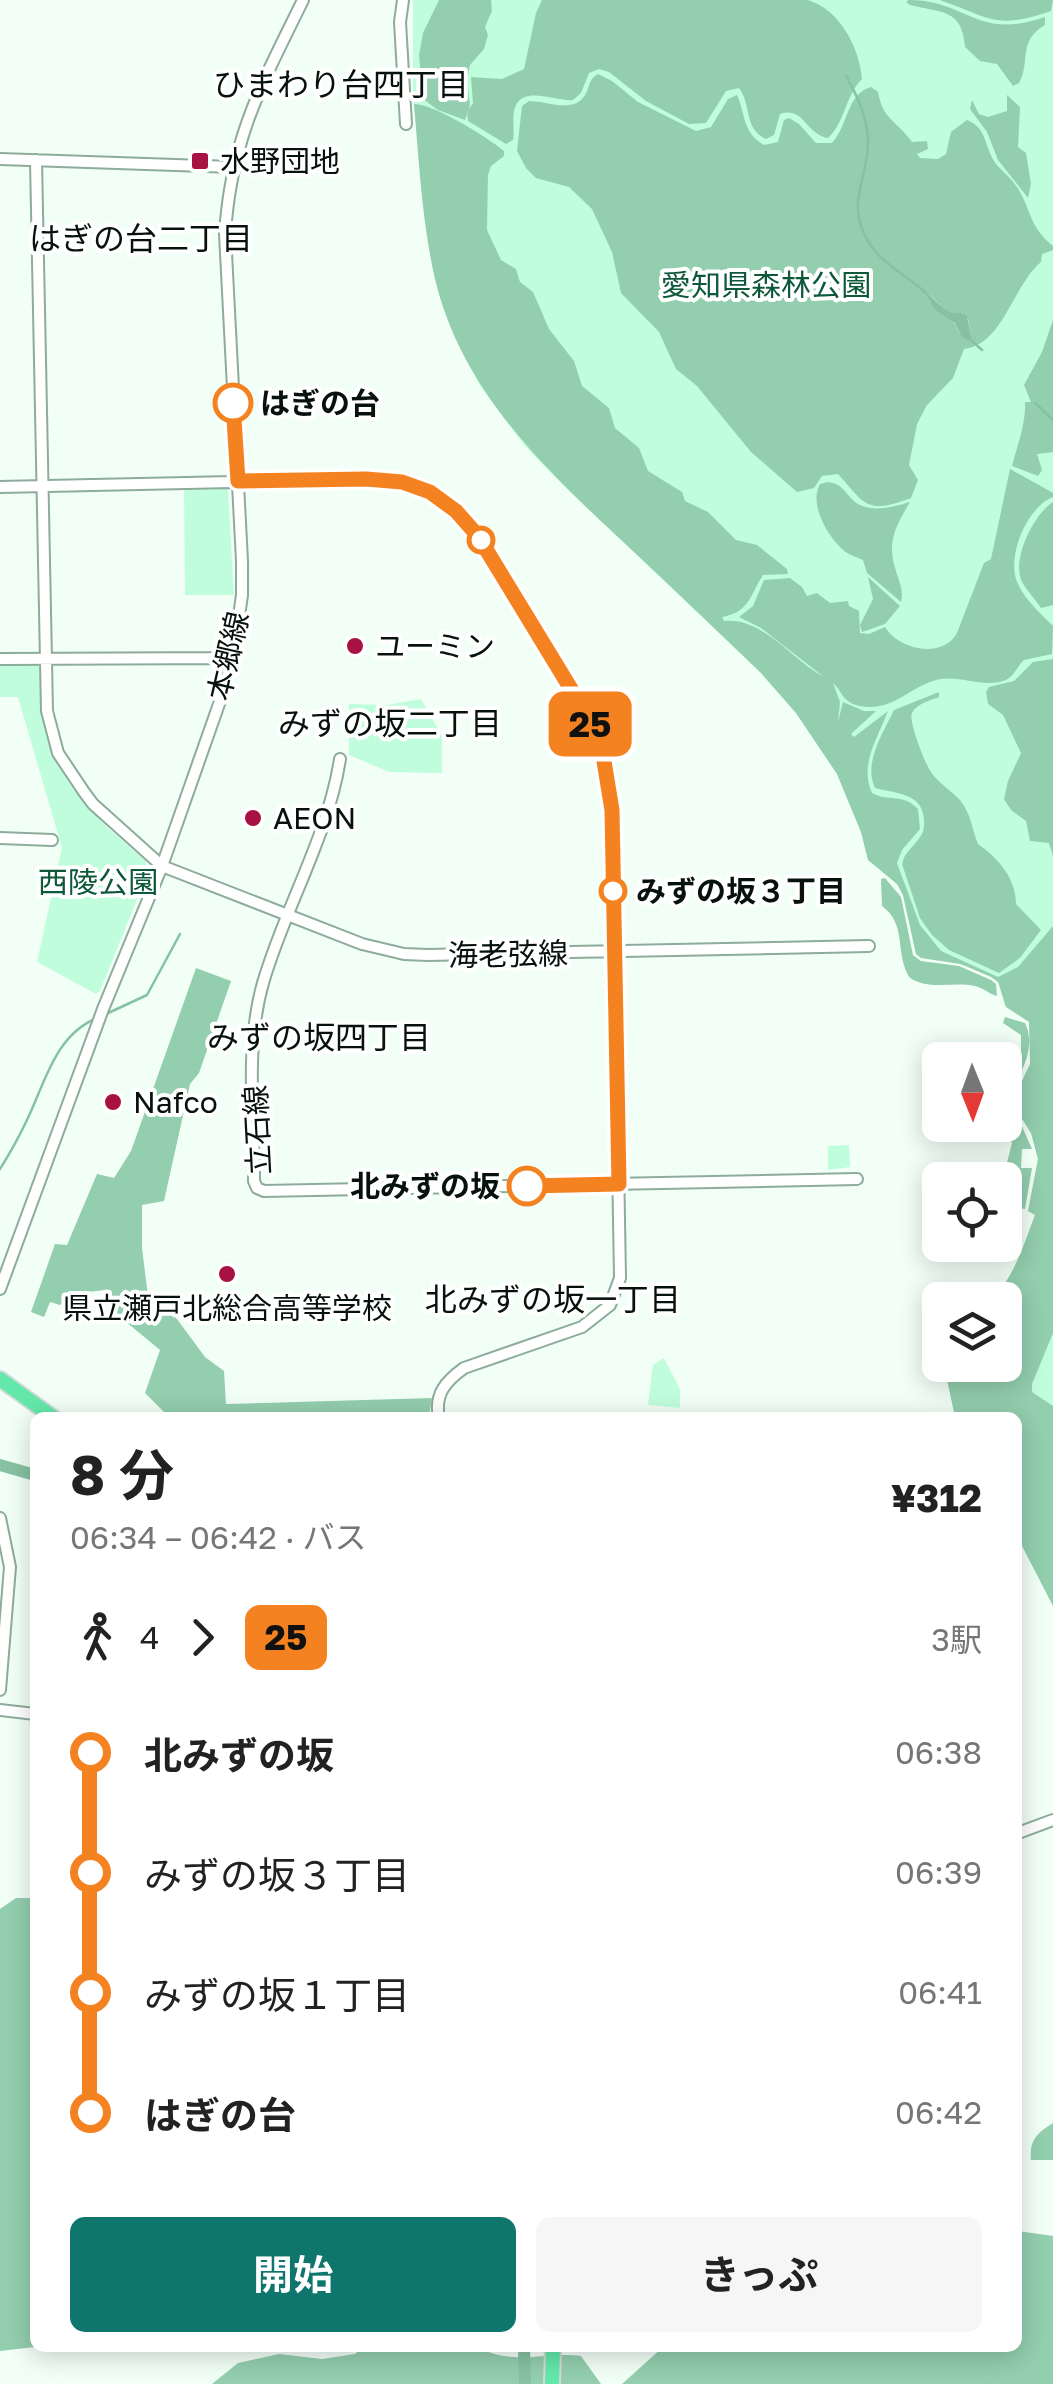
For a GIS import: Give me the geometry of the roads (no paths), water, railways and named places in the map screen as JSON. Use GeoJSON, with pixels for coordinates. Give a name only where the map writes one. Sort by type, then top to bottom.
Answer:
{"type":"FeatureCollection","features":[{"type":"Feature","properties":{"kind":"highway"},"geometry":{"type":"LineString","coordinates":[[0,1379],[46,1412]]}},
{"type":"Feature","properties":{"kind":"highway"},"geometry":{"type":"LineString","coordinates":[[552,2384],[553,2352]]}},
{"type":"Feature","properties":{"kind":"street","name":"本郷線"},"geometry":{"type":"LineString","coordinates":[[0,1289],[162,866],[233,658],[242,595],[226,234],[234,166],[253,101],[303,0]]}},
{"type":"Feature","properties":{"kind":"street"},"geometry":{"type":"LineString","coordinates":[[402,0],[406,124]]}},
{"type":"Feature","properties":{"kind":"street"},"geometry":{"type":"LineString","coordinates":[[0,159],[234,166]]}},
{"type":"Feature","properties":{"kind":"street"},"geometry":{"type":"LineString","coordinates":[[36,160],[47,711],[58,754],[93,804],[162,866]]}},
{"type":"Feature","properties":{"kind":"street"},"geometry":{"type":"LineString","coordinates":[[0,488],[366,479],[402,482],[430,492],[456,511],[478,536],[582,707],[602,749],[612,810],[620,1278],[610,1306],[582,1327],[464,1368],[448,1380],[440,1393],[439,1412]]}},
{"type":"Feature","properties":{"kind":"street"},"geometry":{"type":"LineString","coordinates":[[0,659],[233,658]]}},
{"type":"Feature","properties":{"kind":"street"},"geometry":{"type":"LineString","coordinates":[[289,916],[336,787],[340,759]]}},
{"type":"Feature","properties":{"kind":"street"},"geometry":{"type":"LineString","coordinates":[[0,838],[52,840]]}},
{"type":"Feature","properties":{"kind":"street","name":"海老弦線"},"geometry":{"type":"LineString","coordinates":[[162,866],[362,944],[404,954],[869,946]]}},
{"type":"Feature","properties":{"kind":"street","name":"立石線"},"geometry":{"type":"LineString","coordinates":[[289,916],[262,984],[254,1040],[257,1188],[264,1191],[619,1184]]}},
{"type":"Feature","properties":{"kind":"street"},"geometry":{"type":"LineString","coordinates":[[619,1184],[858,1179]]}},
{"type":"Feature","properties":{"kind":"street"},"geometry":{"type":"LineString","coordinates":[[0,1518],[10,1568],[0,1690]]}},
{"type":"Feature","properties":{"kind":"street"},"geometry":{"type":"LineString","coordinates":[[0,1710],[30,1713]]}},
{"type":"Feature","properties":{"kind":"street"},"geometry":{"type":"LineString","coordinates":[[1022,1832],[1053,1820]]}},
{"type":"Feature","properties":{"kind":"waterway"},"geometry":{"type":"LineString","coordinates":[[846,76],[868,133],[858,203],[861,227],[880,257],[926,293]]}},
{"type":"Feature","properties":{"kind":"waterway"},"geometry":{"type":"LineString","coordinates":[[972,341],[982,350]]}},
{"type":"Feature","properties":{"kind":"waterway"},"geometry":{"type":"LineString","coordinates":[[1035,403],[1053,420]]}},
{"type":"Feature","properties":{"kind":"waterway"},"geometry":{"type":"LineString","coordinates":[[104,1015],[147,995],[180,934]]}},
{"type":"Feature","properties":{"kind":"waterway"},"geometry":{"type":"LineString","coordinates":[[0,1169],[61,1048],[97,1018]]}},
{"type":"Feature","properties":{"kind":"waterway"},"geometry":{"type":"LineString","coordinates":[[0,1465],[30,1474]]}},
{"type":"Feature","properties":{"kind":"waterway"},"geometry":{"type":"LineString","coordinates":[[524,2352],[525,2384]]}},
{"type":"Feature","properties":{"kind":"place","name":"水野団地"},"geometry":{"type":"Point","coordinates":[200,161]}},
{"type":"Feature","properties":{"kind":"place","name":"はぎの台"},"geometry":{"type":"Point","coordinates":[233,403]}},
{"type":"Feature","properties":{"kind":"place","name":"ユーミン"},"geometry":{"type":"Point","coordinates":[355,646]}},
{"type":"Feature","properties":{"kind":"place","name":"AEON"},"geometry":{"type":"Point","coordinates":[253,818]}},
{"type":"Feature","properties":{"kind":"place","name":"みずの坂３丁目"},"geometry":{"type":"Point","coordinates":[613,891]}},
{"type":"Feature","properties":{"kind":"place","name":"Nafco"},"geometry":{"type":"Point","coordinates":[113,1102]}},
{"type":"Feature","properties":{"kind":"place","name":"北みずの坂"},"geometry":{"type":"Point","coordinates":[527,1186]}},
{"type":"Feature","properties":{"kind":"place","name":"県立瀬戸北総合高等学校"},"geometry":{"type":"Point","coordinates":[227,1274]}},
{"type":"Feature","properties":{"kind":"district","name":"ひまわり台四丁目"},"geometry":{"type":"Point","coordinates":[341,84]}},
{"type":"Feature","properties":{"kind":"district","name":"はぎの台二丁目"},"geometry":{"type":"Point","coordinates":[141,238]}},
{"type":"Feature","properties":{"kind":"district","name":"みずの坂二丁目"},"geometry":{"type":"Point","coordinates":[390,723]}},
{"type":"Feature","properties":{"kind":"district","name":"みずの坂四丁目"},"geometry":{"type":"Point","coordinates":[319,1037]}},
{"type":"Feature","properties":{"kind":"district","name":"北みずの坂一丁目"},"geometry":{"type":"Point","coordinates":[553,1299]}},
{"type":"Feature","properties":{"kind":"park label","name":"愛知県森林公園"},"geometry":{"type":"Point","coordinates":[766,285]}},
{"type":"Feature","properties":{"kind":"park label","name":"西陵公園"},"geometry":{"type":"Point","coordinates":[98,882]}}]}
